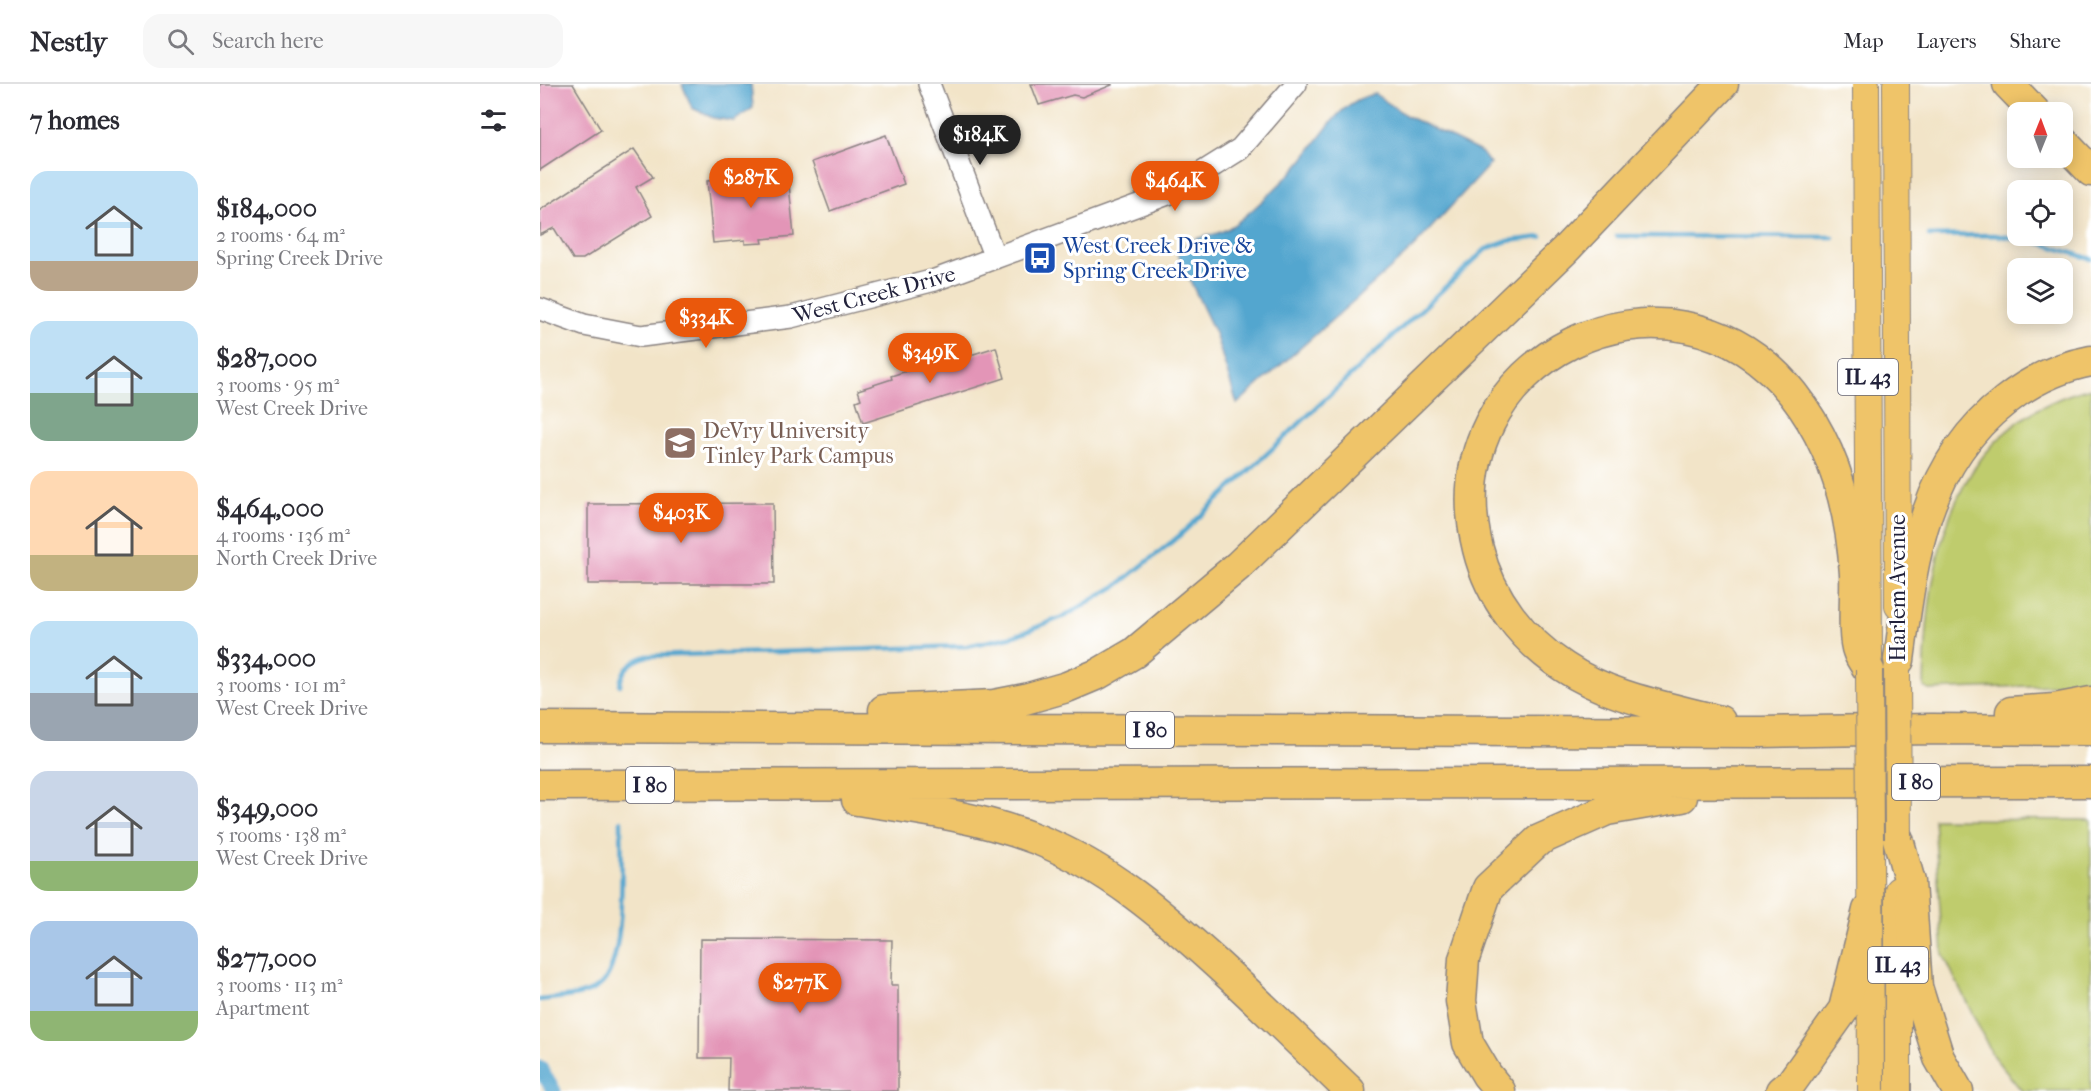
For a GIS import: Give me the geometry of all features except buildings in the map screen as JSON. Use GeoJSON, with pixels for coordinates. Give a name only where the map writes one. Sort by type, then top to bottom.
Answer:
{"type":"FeatureCollection","features":[{"type":"Feature","properties":{"kind":"highway"},"geometry":{"type":"LineString","coordinates":[[540,726],[994,705],[1067,687],[1098,675],[1134,653],[1164,630],[1238,566],[1566,249],[1723,84]]}},
{"type":"Feature","properties":{"kind":"highway"},"geometry":{"type":"LineString","coordinates":[[2008,84],[2025,102]]}},
{"type":"Feature","properties":{"kind":"highway"},"geometry":{"type":"LineString","coordinates":[[2073,152],[2091,171]]}},
{"type":"Feature","properties":{"kind":"highway"},"geometry":{"type":"LineString","coordinates":[[1761,732],[1622,695],[1583,678],[1545,653],[1518,626],[1494,593],[1480,558],[1470,509],[1471,484],[1479,449],[1491,418],[1525,375],[1556,351],[1577,340],[1616,328],[1651,324],[1679,326],[1718,337],[1752,356],[1781,381],[1806,413],[1822,442],[1843,495],[1850,524],[1857,650],[1888,667],[1928,507],[1953,455],[1977,426],[2016,392],[2068,367],[2091,361]]}},
{"type":"Feature","properties":{"kind":"highway"},"geometry":{"type":"LineString","coordinates":[[1931,729],[1960,715],[2054,709],[2091,702]]}},
{"type":"Feature","properties":{"kind":"highway","name":"I 80"},"geometry":{"type":"LineString","coordinates":[[540,726],[1761,732],[1931,729],[2091,730]]}},
{"type":"Feature","properties":{"kind":"highway"},"geometry":{"type":"LineString","coordinates":[[1500,1091],[1487,1075],[1468,1043],[1461,1001],[1464,959],[1488,888],[1539,840],[1606,810],[1766,782]]}},
{"type":"Feature","properties":{"kind":"highway","name":"I 80"},"geometry":{"type":"LineString","coordinates":[[540,785],[2083,783]]}},
{"type":"Feature","properties":{"kind":"highway"},"geometry":{"type":"LineString","coordinates":[[759,785],[973,818],[1040,841],[1079,858],[1140,896],[1183,933],[1350,1091]]}},
{"type":"Feature","properties":{"kind":"highway"},"geometry":{"type":"LineString","coordinates":[[1884,839],[1910,882],[1917,987],[1939,1058],[1958,1091]]}},
{"type":"Feature","properties":{"kind":"highway"},"geometry":{"type":"LineString","coordinates":[[1781,1091],[1791,1083],[1844,1009],[1868,910]]}},
{"type":"Feature","properties":{"kind":"main road","name":"Harlem Avenue"},"geometry":{"type":"LineString","coordinates":[[1866,84],[1888,667]]}},
{"type":"Feature","properties":{"kind":"main road","name":"Harlem Avenue"},"geometry":{"type":"LineString","coordinates":[[1896,84],[1884,839],[1898,1091]]}},
{"type":"Feature","properties":{"kind":"main road","name":"Harlem Avenue"},"geometry":{"type":"LineString","coordinates":[[1871,1091],[1868,910],[1884,839]]}},
{"type":"Feature","properties":{"kind":"street"},"geometry":{"type":"LineString","coordinates":[[929,84],[995,258]]}},
{"type":"Feature","properties":{"kind":"street","name":"West Creek Drive"},"geometry":{"type":"LineString","coordinates":[[540,309],[584,326],[641,336],[790,317],[934,280],[1168,194],[1240,149],[1296,84]]}},
{"type":"Feature","properties":{"kind":"green space"},"geometry":{"type":"Polygon","coordinates":[[[2091,388],[2091,679],[2054,685],[1929,690],[1924,687],[1931,592],[1940,546],[1955,504],[1976,465],[2005,432],[2043,406],[2091,388]]]}},
{"type":"Feature","properties":{"kind":"green space"},"geometry":{"type":"Polygon","coordinates":[[[1934,819],[2091,820],[2091,1091],[2022,1091],[1993,1056],[1943,954],[1934,819]]]}},
{"type":"Feature","properties":{"kind":"water"},"geometry":{"type":"Polygon","coordinates":[[[682,84],[751,84],[753,108],[734,121],[713,118],[692,108],[682,84]]]}},
{"type":"Feature","properties":{"kind":"water"},"geometry":{"type":"Polygon","coordinates":[[[1375,94],[1407,116],[1481,152],[1490,164],[1409,252],[1237,404],[1215,333],[1177,253],[1192,241],[1221,232],[1244,217],[1291,173],[1338,115],[1361,98],[1375,94]]]}},
{"type":"Feature","properties":{"kind":"waterway"},"geometry":{"type":"LineString","coordinates":[[1929,236],[1994,235],[2034,241],[2091,259]]}},
{"type":"Feature","properties":{"kind":"waterway"},"geometry":{"type":"LineString","coordinates":[[1617,236],[1833,237]]}},
{"type":"Feature","properties":{"kind":"waterway"},"geometry":{"type":"LineString","coordinates":[[620,685],[625,670],[637,660],[647,656],[967,646],[1014,636],[1065,616],[1118,585],[1179,536],[1486,249],[1508,241],[1541,237]]}},
{"type":"Feature","properties":{"kind":"waterway"},"geometry":{"type":"LineString","coordinates":[[540,1000],[591,991],[608,976],[614,958],[621,910],[621,821]]}},
{"type":"Feature","properties":{"kind":"waterway"},"geometry":{"type":"LineString","coordinates":[[540,1068],[554,1091]]}},
{"type":"Feature","properties":{"kind":"place","name":"West Creek Drive & Spring Creek Drive"},"geometry":{"type":"Point","coordinates":[1040,258]}},
{"type":"Feature","properties":{"kind":"place","name":"DeVry University Tinley Park Campus"},"geometry":{"type":"Point","coordinates":[680,443]}}]}
